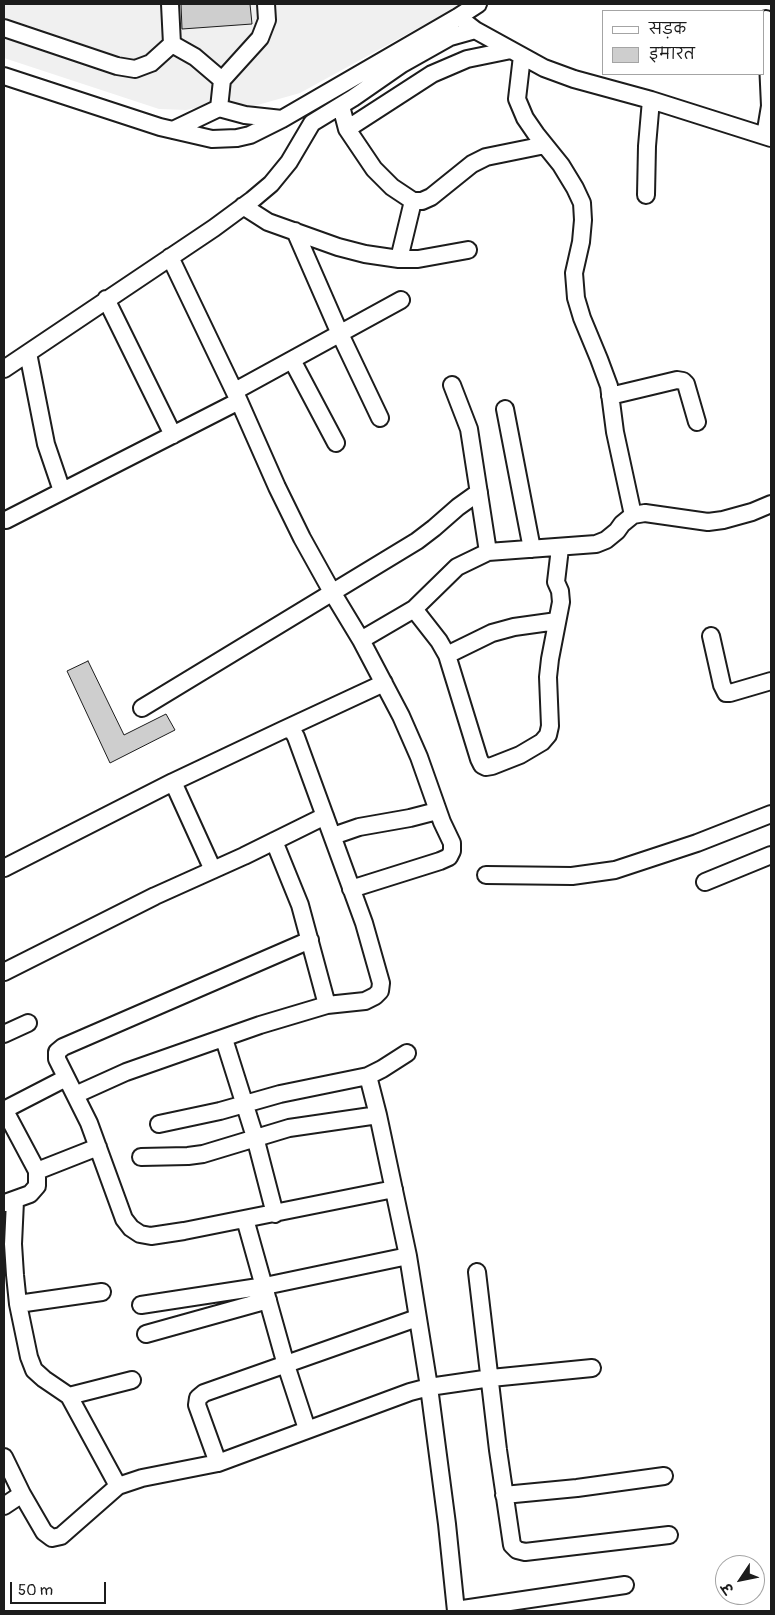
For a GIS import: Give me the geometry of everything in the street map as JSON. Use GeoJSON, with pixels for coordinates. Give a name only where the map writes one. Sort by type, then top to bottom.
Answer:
{"type":"FeatureCollection","features":[{"type":"Feature","properties":{"kind":"street"},"geometry":{"type":"LineString","coordinates":[[4,28],[118,66],[135,69],[152,63],[172,44],[170,4]]}},
{"type":"Feature","properties":{"kind":"street"},"geometry":{"type":"LineString","coordinates":[[219,108],[222,80],[260,38],[267,20],[266,4]]}},
{"type":"Feature","properties":{"kind":"street"},"geometry":{"type":"LineString","coordinates":[[4,76],[173,130],[212,139],[237,138],[250,135],[282,119],[478,4]]}},
{"type":"Feature","properties":{"kind":"street"},"geometry":{"type":"LineString","coordinates":[[458,17],[474,30],[544,68],[574,79],[651,100],[768,137],[770,106],[766,19]]}},
{"type":"Feature","properties":{"kind":"street"},"geometry":{"type":"LineString","coordinates":[[4,369],[170,258],[271,184],[290,162],[312,123],[341,106],[402,64],[450,36],[474,30]]}},
{"type":"Feature","properties":{"kind":"street"},"geometry":{"type":"LineString","coordinates":[[172,44],[195,57],[222,80]]}},
{"type":"Feature","properties":{"kind":"street"},"geometry":{"type":"LineString","coordinates":[[347,129],[432,74],[468,59],[516,53]]}},
{"type":"Feature","properties":{"kind":"street"},"geometry":{"type":"LineString","coordinates":[[516,53],[517,99],[525,118],[561,165],[576,188],[582,203],[582,235],[574,273],[576,298],[588,337],[600,359],[609,386],[615,432],[633,515]]}},
{"type":"Feature","properties":{"kind":"street"},"geometry":{"type":"LineString","coordinates":[[646,196],[647,146],[651,100]]}},
{"type":"Feature","properties":{"kind":"street"},"geometry":{"type":"LineString","coordinates":[[341,106],[347,129],[374,169],[392,187],[413,201],[422,201],[432,197],[472,164],[486,157],[545,146]]}},
{"type":"Feature","properties":{"kind":"street"},"geometry":{"type":"LineString","coordinates":[[173,130],[219,108],[245,115],[282,119]]}},
{"type":"Feature","properties":{"kind":"street"},"geometry":{"type":"LineString","coordinates":[[399,259],[413,201]]}},
{"type":"Feature","properties":{"kind":"street"},"geometry":{"type":"LineString","coordinates":[[243,206],[268,222],[338,247],[365,254],[399,259],[418,259],[468,250]]}},
{"type":"Feature","properties":{"kind":"street"},"geometry":{"type":"LineString","coordinates":[[295,232],[380,418]]}},
{"type":"Feature","properties":{"kind":"street"},"geometry":{"type":"LineString","coordinates":[[170,258],[237,396],[281,496],[302,538],[402,716],[452,843],[452,851],[449,857],[351,889]]}},
{"type":"Feature","properties":{"kind":"street"},"geometry":{"type":"LineString","coordinates":[[106,299],[173,435]]}},
{"type":"Feature","properties":{"kind":"street"},"geometry":{"type":"LineString","coordinates":[[6,520],[173,435],[292,360],[401,300]]}},
{"type":"Feature","properties":{"kind":"street"},"geometry":{"type":"LineString","coordinates":[[28,353],[46,444],[62,491]]}},
{"type":"Feature","properties":{"kind":"street"},"geometry":{"type":"LineString","coordinates":[[292,360],[336,443]]}},
{"type":"Feature","properties":{"kind":"street"},"geometry":{"type":"LineString","coordinates":[[610,396],[677,380],[683,381],[686,384],[697,422]]}},
{"type":"Feature","properties":{"kind":"street"},"geometry":{"type":"LineString","coordinates":[[452,385],[469,429],[488,552]]}},
{"type":"Feature","properties":{"kind":"street"},"geometry":{"type":"LineString","coordinates":[[505,409],[532,549]]}},
{"type":"Feature","properties":{"kind":"street"},"geometry":{"type":"LineString","coordinates":[[142,708],[417,541],[479,492]]}},
{"type":"Feature","properties":{"kind":"street"},"geometry":{"type":"LineString","coordinates":[[361,640],[414,609],[457,567],[488,552],[596,544],[617,532],[622,524],[633,515],[645,513],[708,522],[752,512],[771,504]]}},
{"type":"Feature","properties":{"kind":"street"},"geometry":{"type":"LineString","coordinates":[[414,609],[435,635],[447,655],[482,765],[486,767],[492,766],[533,749],[548,734],[550,726],[550,659],[561,602],[560,591],[556,582],[560,548]]}},
{"type":"Feature","properties":{"kind":"street"},"geometry":{"type":"LineString","coordinates":[[447,655],[492,634],[514,627],[557,621]]}},
{"type":"Feature","properties":{"kind":"street"},"geometry":{"type":"LineString","coordinates":[[711,636],[722,685],[726,693],[771,681]]}},
{"type":"Feature","properties":{"kind":"street"},"geometry":{"type":"LineString","coordinates":[[4,868],[173,782],[384,684]]}},
{"type":"Feature","properties":{"kind":"street"},"geometry":{"type":"LineString","coordinates":[[75,1096],[126,1072],[260,1025],[327,1005],[365,1001],[380,991],[381,983],[364,923],[296,737],[292,730],[285,729]]}},
{"type":"Feature","properties":{"kind":"street"},"geometry":{"type":"LineString","coordinates":[[173,782],[213,870]]}},
{"type":"Feature","properties":{"kind":"street"},"geometry":{"type":"LineString","coordinates":[[332,836],[358,827],[438,811]]}},
{"type":"Feature","properties":{"kind":"street"},"geometry":{"type":"LineString","coordinates":[[486,875],[572,876],[615,870],[654,859],[771,814]]}},
{"type":"Feature","properties":{"kind":"street"},"geometry":{"type":"LineString","coordinates":[[4,972],[155,896],[325,816]]}},
{"type":"Feature","properties":{"kind":"street"},"geometry":{"type":"LineString","coordinates":[[274,841],[300,905],[327,1005]]}},
{"type":"Feature","properties":{"kind":"street"},"geometry":{"type":"LineString","coordinates":[[705,882],[771,855]]}},
{"type":"Feature","properties":{"kind":"street"},"geometry":{"type":"LineString","coordinates":[[310,940],[63,1047],[58,1052],[57,1059],[98,1147],[124,1220],[140,1234],[151,1236],[275,1214],[394,1189]]}},
{"type":"Feature","properties":{"kind":"street"},"geometry":{"type":"LineString","coordinates":[[4,1034],[28,1023]]}},
{"type":"Feature","properties":{"kind":"street"},"geometry":{"type":"LineString","coordinates":[[224,1039],[255,1137],[275,1214]]}},
{"type":"Feature","properties":{"kind":"street"},"geometry":{"type":"LineString","coordinates":[[159,1124],[212,1113],[318,1085],[368,1076],[407,1053]]}},
{"type":"Feature","properties":{"kind":"street"},"geometry":{"type":"LineString","coordinates":[[368,1076],[408,1256],[430,1387],[456,1611],[625,1585]]}},
{"type":"Feature","properties":{"kind":"street"},"geometry":{"type":"LineString","coordinates":[[66,1078],[4,1110],[37,1171],[36,1186],[30,1194],[9,1202],[18,1304],[28,1357],[34,1370],[44,1380],[69,1396],[118,1486]]}},
{"type":"Feature","properties":{"kind":"street"},"geometry":{"type":"LineString","coordinates":[[141,1157],[203,1154],[255,1137],[307,1124],[378,1115]]}},
{"type":"Feature","properties":{"kind":"street"},"geometry":{"type":"LineString","coordinates":[[37,1171],[98,1147]]}},
{"type":"Feature","properties":{"kind":"street"},"geometry":{"type":"LineString","coordinates":[[245,1219],[286,1365],[307,1429]]}},
{"type":"Feature","properties":{"kind":"street"},"geometry":{"type":"LineString","coordinates":[[146,1334],[266,1293],[408,1256]]}},
{"type":"Feature","properties":{"kind":"street"},"geometry":{"type":"LineString","coordinates":[[477,1272],[510,1539],[517,1550],[525,1552],[669,1535]]}},
{"type":"Feature","properties":{"kind":"street"},"geometry":{"type":"LineString","coordinates":[[18,1304],[102,1292]]}},
{"type":"Feature","properties":{"kind":"street"},"geometry":{"type":"LineString","coordinates":[[140,1305],[266,1293]]}},
{"type":"Feature","properties":{"kind":"street"},"geometry":{"type":"LineString","coordinates":[[218,1463],[197,1405],[198,1398],[204,1392],[417,1318]]}},
{"type":"Feature","properties":{"kind":"street"},"geometry":{"type":"LineString","coordinates":[[4,1457],[22,1494],[44,1532],[52,1538],[61,1536],[118,1486],[142,1478],[218,1463],[410,1392],[430,1387],[491,1378],[592,1368]]}},
{"type":"Feature","properties":{"kind":"street"},"geometry":{"type":"LineString","coordinates":[[69,1396],[132,1380]]}},
{"type":"Feature","properties":{"kind":"street"},"geometry":{"type":"LineString","coordinates":[[504,1495],[577,1488],[664,1476]]}},
{"type":"Feature","properties":{"kind":"street"},"geometry":{"type":"LineString","coordinates":[[4,1506],[22,1494]]}},
{"type":"Feature","properties":{"kind":"shaded area"},"geometry":{"type":"Polygon","coordinates":[[[4,4],[459,4],[300,93],[254,106],[241,104],[210,105],[186,110],[159,109],[4,58],[4,4]]]}},
{"type":"Feature","properties":{"kind":"building"},"geometry":{"type":"Polygon","coordinates":[[[181,4],[250,4],[252,24],[182,29],[181,4]]]}},
{"type":"Feature","properties":{"kind":"building"},"geometry":{"type":"Polygon","coordinates":[[[88,661],[124,735],[166,714],[175,730],[110,763],[67,671],[88,661]]]}}]}
